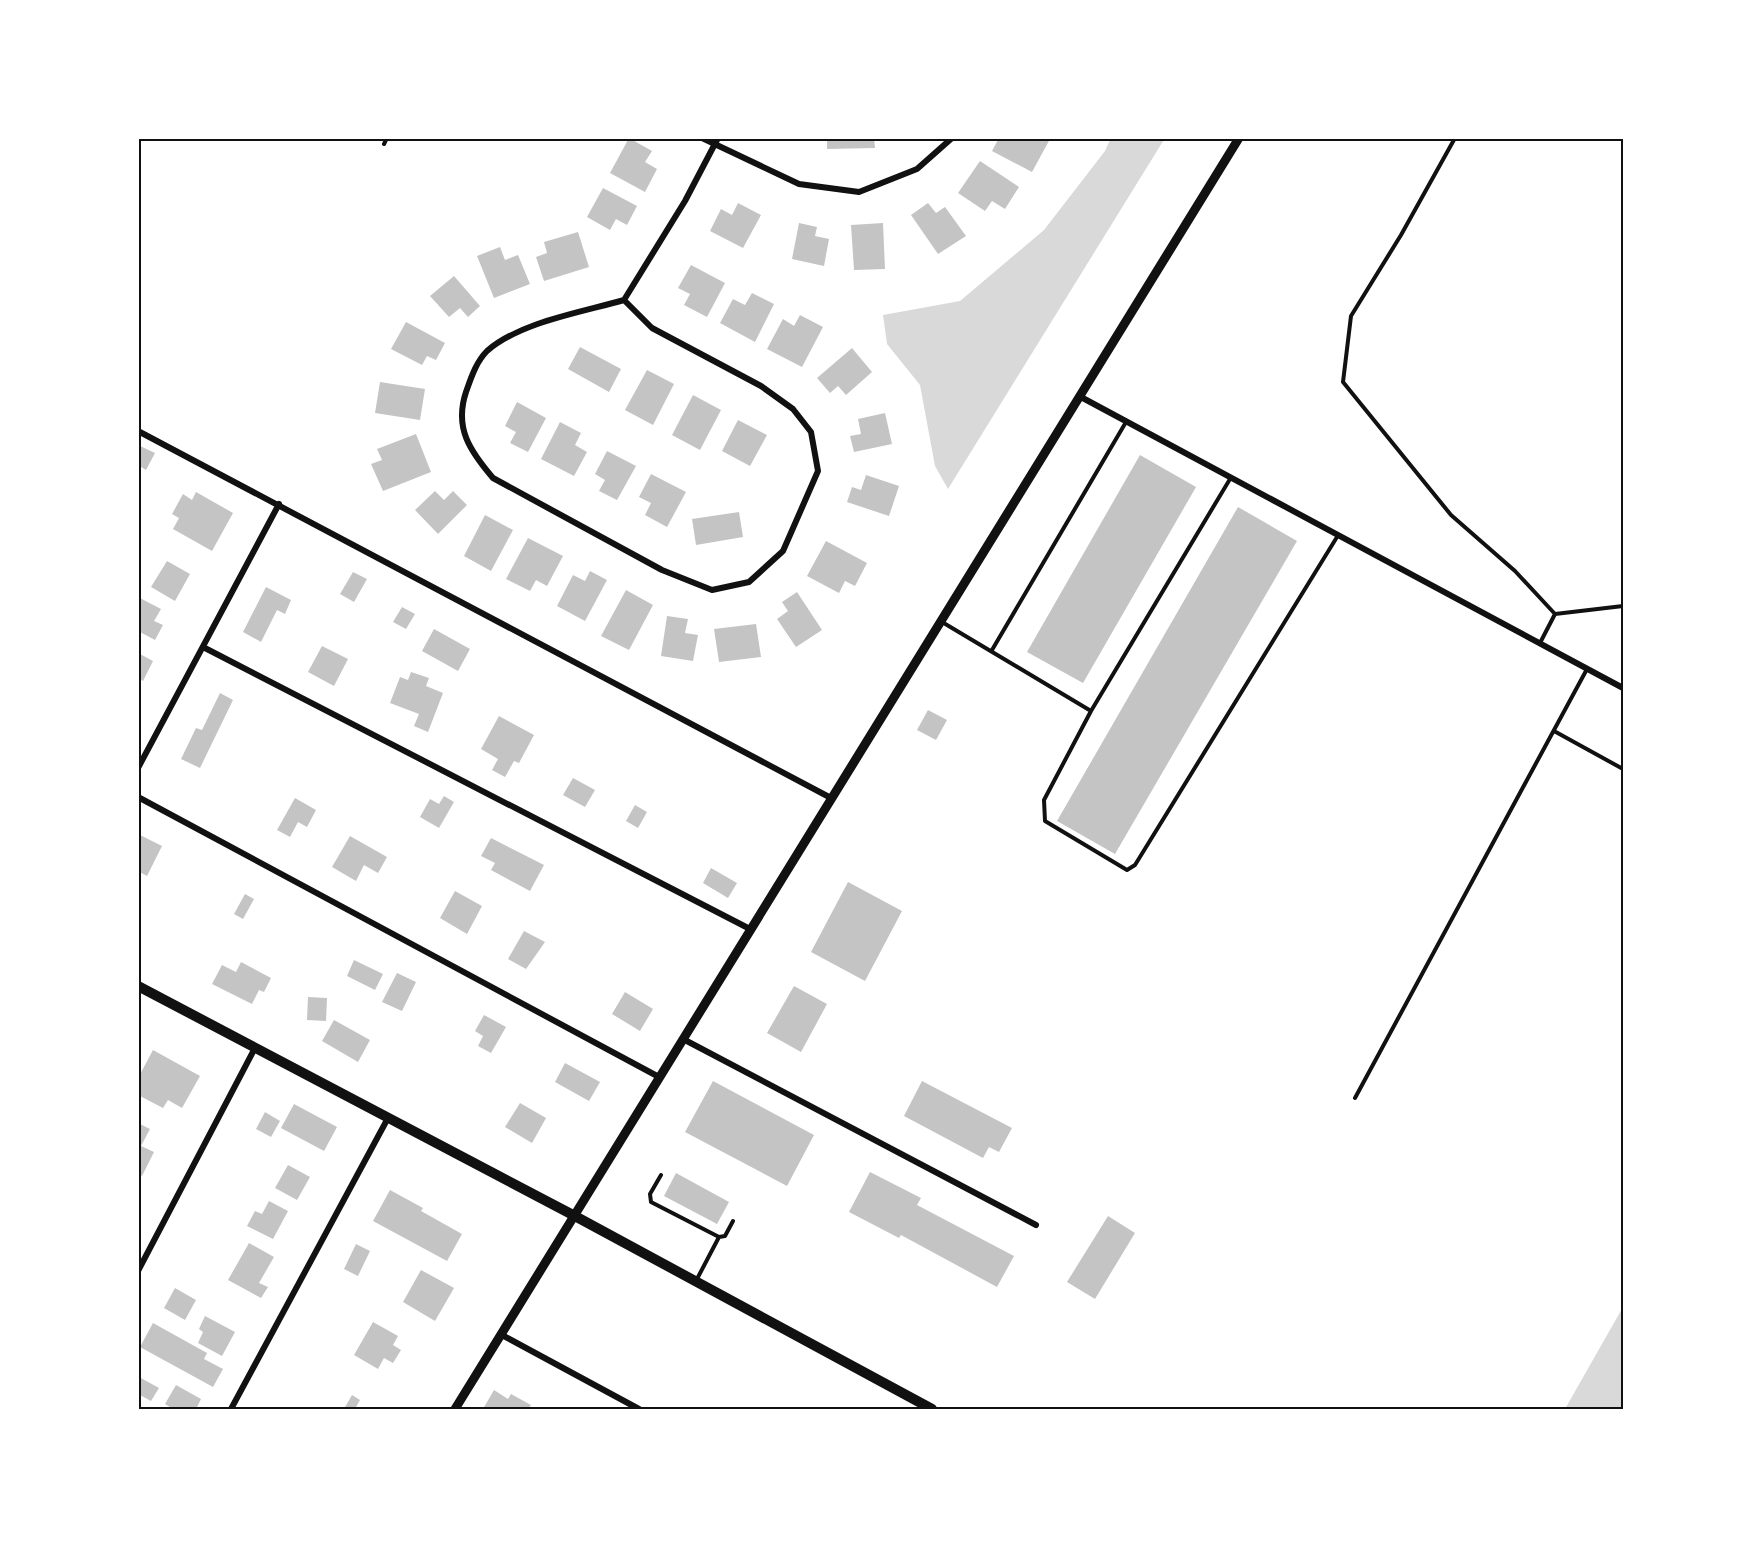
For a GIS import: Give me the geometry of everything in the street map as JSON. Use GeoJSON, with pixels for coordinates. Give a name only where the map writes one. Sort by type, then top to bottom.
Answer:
{"type":"FeatureCollection","features":[{"type":"Feature","properties":{"kind":"main road"},"geometry":{"type":"LineString","coordinates":[[138,986],[573,1215],[932,1409]]}},
{"type":"Feature","properties":{"kind":"street"},"geometry":{"type":"LineString","coordinates":[[702,138],[716,141],[799,184],[859,192],[917,169],[952,138]]}},
{"type":"Feature","properties":{"kind":"street"},"geometry":{"type":"LineString","coordinates":[[455,1409],[1239,138]]}},
{"type":"Feature","properties":{"kind":"street"},"geometry":{"type":"LineString","coordinates":[[624,300],[652,328],[761,386],[793,409],[811,432],[818,471],[783,551],[749,582],[712,590],[662,570],[493,478],[475,457],[464,436],[460,419],[464,397],[473,371],[487,352],[521,330],[624,300],[685,201],[716,141]]}},
{"type":"Feature","properties":{"kind":"street"},"geometry":{"type":"LineString","coordinates":[[1078,396],[1337,537],[1623,688]]}},
{"type":"Feature","properties":{"kind":"street"},"geometry":{"type":"LineString","coordinates":[[138,431],[831,798]]}},
{"type":"Feature","properties":{"kind":"street"},"geometry":{"type":"LineString","coordinates":[[138,768],[279,504]]}},
{"type":"Feature","properties":{"kind":"street"},"geometry":{"type":"LineString","coordinates":[[203,647],[750,928]]}},
{"type":"Feature","properties":{"kind":"street"},"geometry":{"type":"LineString","coordinates":[[138,797],[659,1077]]}},
{"type":"Feature","properties":{"kind":"street"},"geometry":{"type":"LineString","coordinates":[[683,1039],[1036,1225]]}},
{"type":"Feature","properties":{"kind":"street"},"geometry":{"type":"LineString","coordinates":[[138,1270],[255,1048]]}},
{"type":"Feature","properties":{"kind":"street"},"geometry":{"type":"LineString","coordinates":[[231,1409],[388,1118]]}},
{"type":"Feature","properties":{"kind":"street"},"geometry":{"type":"LineString","coordinates":[[502,1335],[639,1409]]}},
{"type":"Feature","properties":{"kind":"lane"},"geometry":{"type":"LineString","coordinates":[[157,138],[170,138]]}},
{"type":"Feature","properties":{"kind":"lane"},"geometry":{"type":"LineString","coordinates":[[384,144],[387,138]]}},
{"type":"Feature","properties":{"kind":"lane"},"geometry":{"type":"LineString","coordinates":[[1455,138],[1401,235],[1351,316],[1343,382],[1451,515],[1515,571],[1555,614]]}},
{"type":"Feature","properties":{"kind":"lane"},"geometry":{"type":"LineString","coordinates":[[992,650],[1126,422]]}},
{"type":"Feature","properties":{"kind":"lane"},"geometry":{"type":"LineString","coordinates":[[1230,479],[1091,711],[1044,800],[1046,821],[1127,870],[1136,865],[1337,537]]}},
{"type":"Feature","properties":{"kind":"lane"},"geometry":{"type":"LineString","coordinates":[[1555,614],[1623,606]]}},
{"type":"Feature","properties":{"kind":"lane"},"geometry":{"type":"LineString","coordinates":[[1540,644],[1555,614]]}},
{"type":"Feature","properties":{"kind":"lane"},"geometry":{"type":"LineString","coordinates":[[940,621],[1091,711]]}},
{"type":"Feature","properties":{"kind":"lane"},"geometry":{"type":"LineString","coordinates":[[1355,1098],[1587,669]]}},
{"type":"Feature","properties":{"kind":"lane"},"geometry":{"type":"LineString","coordinates":[[1554,731],[1623,769]]}},
{"type":"Feature","properties":{"kind":"lane"},"geometry":{"type":"LineString","coordinates":[[661,1175],[650,1194],[651,1202],[719,1238]]}},
{"type":"Feature","properties":{"kind":"lane"},"geometry":{"type":"LineString","coordinates":[[696,1281],[719,1238],[725,1236],[733,1221]]}},
{"type":"Feature","properties":{"kind":"shaded area"},"geometry":{"type":"Polygon","coordinates":[[[1111,138],[1165,138],[948,489],[935,466],[920,385],[887,344],[883,315],[960,301],[1044,230],[1105,151],[1111,138]]]}},
{"type":"Feature","properties":{"kind":"shaded area"},"geometry":{"type":"Polygon","coordinates":[[[1623,1307],[1623,1409],[1565,1409],[1623,1307]]]}},
{"type":"Feature","properties":{"kind":"building"},"geometry":{"type":"Polygon","coordinates":[[[629,138],[652,151],[645,162],[657,169],[645,192],[610,173],[629,138]]]}},
{"type":"Feature","properties":{"kind":"building"},"geometry":{"type":"Polygon","coordinates":[[[827,138],[874,138],[875,148],[827,149],[827,138]]]}},
{"type":"Feature","properties":{"kind":"building"},"geometry":{"type":"Polygon","coordinates":[[[999,138],[1050,139],[1032,172],[992,151],[999,138]]]}},
{"type":"Feature","properties":{"kind":"building"},"geometry":{"type":"Polygon","coordinates":[[[980,161],[1019,187],[1005,209],[992,201],[985,211],[958,193],[980,161]]]}},
{"type":"Feature","properties":{"kind":"building"},"geometry":{"type":"Polygon","coordinates":[[[603,188],[637,206],[627,225],[616,219],[610,230],[587,217],[603,188]]]}},
{"type":"Feature","properties":{"kind":"building"},"geometry":{"type":"Polygon","coordinates":[[[738,203],[761,215],[743,248],[710,231],[721,209],[732,215],[738,203]]]}},
{"type":"Feature","properties":{"kind":"building"},"geometry":{"type":"Polygon","coordinates":[[[928,203],[936,213],[945,207],[966,236],[938,254],[911,215],[928,203]]]}},
{"type":"Feature","properties":{"kind":"building"},"geometry":{"type":"Polygon","coordinates":[[[799,223],[817,227],[815,236],[829,239],[824,266],[792,259],[799,223]]]}},
{"type":"Feature","properties":{"kind":"building"},"geometry":{"type":"Polygon","coordinates":[[[883,223],[885,269],[854,270],[851,225],[883,223]]]}},
{"type":"Feature","properties":{"kind":"building"},"geometry":{"type":"Polygon","coordinates":[[[578,232],[589,267],[544,281],[536,257],[547,253],[544,242],[578,232]]]}},
{"type":"Feature","properties":{"kind":"building"},"geometry":{"type":"Polygon","coordinates":[[[500,247],[505,260],[518,255],[530,284],[494,298],[477,256],[500,247]]]}},
{"type":"Feature","properties":{"kind":"building"},"geometry":{"type":"Polygon","coordinates":[[[691,265],[725,283],[707,317],[684,305],[690,294],[678,288],[691,265]]]}},
{"type":"Feature","properties":{"kind":"building"},"geometry":{"type":"Polygon","coordinates":[[[454,276],[480,306],[468,317],[460,308],[449,317],[430,296],[454,276]]]}},
{"type":"Feature","properties":{"kind":"building"},"geometry":{"type":"Polygon","coordinates":[[[752,293],[774,304],[755,342],[720,323],[733,299],[745,305],[752,293]]]}},
{"type":"Feature","properties":{"kind":"building"},"geometry":{"type":"Polygon","coordinates":[[[800,315],[823,327],[802,367],[767,349],[783,319],[794,326],[800,315]]]}},
{"type":"Feature","properties":{"kind":"building"},"geometry":{"type":"Polygon","coordinates":[[[406,322],[445,343],[436,360],[427,356],[422,365],[391,349],[406,322]]]}},
{"type":"Feature","properties":{"kind":"building"},"geometry":{"type":"Polygon","coordinates":[[[580,347],[621,369],[609,392],[568,369],[580,347]]]}},
{"type":"Feature","properties":{"kind":"building"},"geometry":{"type":"Polygon","coordinates":[[[852,348],[872,372],[846,395],[838,386],[830,393],[817,378],[852,348]]]}},
{"type":"Feature","properties":{"kind":"building"},"geometry":{"type":"Polygon","coordinates":[[[647,370],[674,384],[653,425],[625,410],[647,370]]]}},
{"type":"Feature","properties":{"kind":"building"},"geometry":{"type":"Polygon","coordinates":[[[380,382],[425,389],[420,420],[375,413],[380,382]]]}},
{"type":"Feature","properties":{"kind":"building"},"geometry":{"type":"Polygon","coordinates":[[[693,395],[721,410],[700,450],[672,435],[693,395]]]}},
{"type":"Feature","properties":{"kind":"building"},"geometry":{"type":"Polygon","coordinates":[[[517,402],[546,418],[528,452],[510,443],[516,432],[505,426],[517,402]]]}},
{"type":"Feature","properties":{"kind":"building"},"geometry":{"type":"Polygon","coordinates":[[[885,413],[892,444],[854,452],[850,436],[861,434],[858,419],[885,413]]]}},
{"type":"Feature","properties":{"kind":"building"},"geometry":{"type":"Polygon","coordinates":[[[738,420],[767,435],[750,466],[722,451],[738,420]]]}},
{"type":"Feature","properties":{"kind":"building"},"geometry":{"type":"Polygon","coordinates":[[[560,422],[581,433],[575,445],[587,452],[574,476],[541,459],[560,422]]]}},
{"type":"Feature","properties":{"kind":"building"},"geometry":{"type":"Polygon","coordinates":[[[416,434],[431,472],[383,491],[371,464],[382,460],[377,449],[416,434]]]}},
{"type":"Feature","properties":{"kind":"building"},"geometry":{"type":"Polygon","coordinates":[[[140,446],[155,453],[146,470],[138,465],[140,446]]]}},
{"type":"Feature","properties":{"kind":"building"},"geometry":{"type":"Polygon","coordinates":[[[607,451],[636,466],[617,500],[599,491],[605,480],[595,474],[607,451]]]}},
{"type":"Feature","properties":{"kind":"building"},"geometry":{"type":"Polygon","coordinates":[[[1140,455],[1196,487],[1083,683],[1027,652],[1140,455]]]}},
{"type":"Feature","properties":{"kind":"building"},"geometry":{"type":"Polygon","coordinates":[[[651,474],[686,492],[667,527],[645,515],[651,503],[639,497],[651,474]]]}},
{"type":"Feature","properties":{"kind":"building"},"geometry":{"type":"Polygon","coordinates":[[[866,475],[899,486],[889,516],[847,502],[852,487],[861,490],[866,475]]]}},
{"type":"Feature","properties":{"kind":"building"},"geometry":{"type":"Polygon","coordinates":[[[435,491],[444,500],[453,491],[467,505],[438,534],[415,510],[435,491]]]}},
{"type":"Feature","properties":{"kind":"building"},"geometry":{"type":"Polygon","coordinates":[[[196,492],[233,513],[212,551],[173,529],[179,518],[172,514],[183,494],[192,500],[196,492]]]}},
{"type":"Feature","properties":{"kind":"building"},"geometry":{"type":"Polygon","coordinates":[[[1238,507],[1297,541],[1115,854],[1057,821],[1238,507]]]}},
{"type":"Feature","properties":{"kind":"building"},"geometry":{"type":"Polygon","coordinates":[[[739,512],[743,537],[696,545],[692,519],[739,512]]]}},
{"type":"Feature","properties":{"kind":"building"},"geometry":{"type":"Polygon","coordinates":[[[485,515],[513,530],[491,571],[464,556],[485,515]]]}},
{"type":"Feature","properties":{"kind":"building"},"geometry":{"type":"Polygon","coordinates":[[[528,538],[563,556],[547,586],[536,580],[530,591],[506,579],[528,538]]]}},
{"type":"Feature","properties":{"kind":"building"},"geometry":{"type":"Polygon","coordinates":[[[826,541],[867,563],[855,586],[845,581],[839,593],[807,576],[826,541]]]}},
{"type":"Feature","properties":{"kind":"building"},"geometry":{"type":"Polygon","coordinates":[[[167,561],[190,574],[175,601],[151,587],[167,561]]]}},
{"type":"Feature","properties":{"kind":"building"},"geometry":{"type":"Polygon","coordinates":[[[590,571],[607,580],[585,621],[557,606],[573,575],[585,581],[590,571]]]}},
{"type":"Feature","properties":{"kind":"building"},"geometry":{"type":"Polygon","coordinates":[[[353,572],[367,579],[354,602],[340,594],[353,572]]]}},
{"type":"Feature","properties":{"kind":"building"},"geometry":{"type":"Polygon","coordinates":[[[266,587],[291,600],[285,614],[277,610],[261,642],[243,632],[266,587]]]}},
{"type":"Feature","properties":{"kind":"building"},"geometry":{"type":"Polygon","coordinates":[[[626,590],[653,605],[629,650],[601,636],[626,590]]]}},
{"type":"Feature","properties":{"kind":"building"},"geometry":{"type":"Polygon","coordinates":[[[797,592],[822,630],[796,647],[777,619],[788,611],[782,602],[797,592]]]}},
{"type":"Feature","properties":{"kind":"building"},"geometry":{"type":"Polygon","coordinates":[[[138,597],[161,609],[154,621],[163,625],[155,640],[138,631],[138,597]]]}},
{"type":"Feature","properties":{"kind":"building"},"geometry":{"type":"Polygon","coordinates":[[[402,607],[415,614],[406,629],[393,622],[402,607]]]}},
{"type":"Feature","properties":{"kind":"building"},"geometry":{"type":"Polygon","coordinates":[[[667,616],[688,619],[685,633],[698,635],[693,661],[661,656],[667,616]]]}},
{"type":"Feature","properties":{"kind":"building"},"geometry":{"type":"Polygon","coordinates":[[[756,624],[761,657],[719,662],[714,629],[756,624]]]}},
{"type":"Feature","properties":{"kind":"building"},"geometry":{"type":"Polygon","coordinates":[[[434,629],[470,649],[458,671],[422,651],[434,629]]]}},
{"type":"Feature","properties":{"kind":"building"},"geometry":{"type":"Polygon","coordinates":[[[322,646],[348,659],[334,686],[308,672],[322,646]]]}},
{"type":"Feature","properties":{"kind":"building"},"geometry":{"type":"Polygon","coordinates":[[[138,653],[153,661],[143,681],[138,678],[138,653]]]}},
{"type":"Feature","properties":{"kind":"building"},"geometry":{"type":"Polygon","coordinates":[[[411,672],[429,678],[426,686],[443,693],[428,732],[414,726],[419,714],[390,703],[400,677],[408,680],[411,672]]]}},
{"type":"Feature","properties":{"kind":"building"},"geometry":{"type":"Polygon","coordinates":[[[220,693],[233,700],[200,768],[181,759],[196,728],[202,730],[220,693]]]}},
{"type":"Feature","properties":{"kind":"building"},"geometry":{"type":"Polygon","coordinates":[[[928,710],[947,720],[936,740],[917,730],[928,710]]]}},
{"type":"Feature","properties":{"kind":"building"},"geometry":{"type":"Polygon","coordinates":[[[499,716],[534,735],[519,763],[514,761],[505,777],[492,770],[498,759],[481,749],[499,716]]]}},
{"type":"Feature","properties":{"kind":"building"},"geometry":{"type":"Polygon","coordinates":[[[573,778],[595,790],[585,807],[563,795],[573,778]]]}},
{"type":"Feature","properties":{"kind":"building"},"geometry":{"type":"Polygon","coordinates":[[[444,796],[454,802],[439,828],[420,817],[430,799],[439,804],[444,796]]]}},
{"type":"Feature","properties":{"kind":"building"},"geometry":{"type":"Polygon","coordinates":[[[295,798],[316,810],[307,827],[298,822],[290,837],[277,830],[295,798]]]}},
{"type":"Feature","properties":{"kind":"building"},"geometry":{"type":"Polygon","coordinates":[[[635,805],[647,812],[638,828],[626,821],[635,805]]]}},
{"type":"Feature","properties":{"kind":"building"},"geometry":{"type":"Polygon","coordinates":[[[138,834],[162,846],[147,876],[138,871],[138,834]]]}},
{"type":"Feature","properties":{"kind":"building"},"geometry":{"type":"Polygon","coordinates":[[[350,836],[387,857],[378,873],[364,865],[356,881],[332,867],[350,836]]]}},
{"type":"Feature","properties":{"kind":"building"},"geometry":{"type":"Polygon","coordinates":[[[491,838],[544,865],[530,891],[491,870],[495,863],[481,856],[491,838]]]}},
{"type":"Feature","properties":{"kind":"building"},"geometry":{"type":"Polygon","coordinates":[[[711,868],[737,883],[728,898],[703,883],[711,868]]]}},
{"type":"Feature","properties":{"kind":"building"},"geometry":{"type":"Polygon","coordinates":[[[848,882],[902,911],[865,981],[811,952],[848,882]]]}},
{"type":"Feature","properties":{"kind":"building"},"geometry":{"type":"Polygon","coordinates":[[[455,891],[482,906],[467,934],[440,918],[455,891]]]}},
{"type":"Feature","properties":{"kind":"building"},"geometry":{"type":"Polygon","coordinates":[[[245,894],[254,899],[243,919],[234,914],[245,894]]]}},
{"type":"Feature","properties":{"kind":"building"},"geometry":{"type":"Polygon","coordinates":[[[524,931],[545,942],[526,969],[508,959],[524,931]]]}},
{"type":"Feature","properties":{"kind":"building"},"geometry":{"type":"Polygon","coordinates":[[[354,960],[383,974],[375,990],[347,976],[354,960]]]}},
{"type":"Feature","properties":{"kind":"building"},"geometry":{"type":"Polygon","coordinates":[[[241,962],[271,978],[264,992],[259,990],[252,1004],[212,984],[222,965],[236,972],[241,962]]]}},
{"type":"Feature","properties":{"kind":"building"},"geometry":{"type":"Polygon","coordinates":[[[397,973],[416,982],[402,1011],[382,1002],[397,973]]]}},
{"type":"Feature","properties":{"kind":"building"},"geometry":{"type":"Polygon","coordinates":[[[794,986],[827,1004],[801,1052],[767,1033],[794,986]]]}},
{"type":"Feature","properties":{"kind":"building"},"geometry":{"type":"Polygon","coordinates":[[[625,992],[653,1009],[640,1031],[612,1014],[625,992]]]}},
{"type":"Feature","properties":{"kind":"building"},"geometry":{"type":"Polygon","coordinates":[[[308,997],[327,998],[326,1021],[307,1020],[308,997]]]}},
{"type":"Feature","properties":{"kind":"building"},"geometry":{"type":"Polygon","coordinates":[[[484,1015],[506,1027],[491,1053],[478,1046],[483,1036],[475,1031],[484,1015]]]}},
{"type":"Feature","properties":{"kind":"building"},"geometry":{"type":"Polygon","coordinates":[[[334,1020],[370,1040],[358,1062],[322,1041],[334,1020]]]}},
{"type":"Feature","properties":{"kind":"building"},"geometry":{"type":"Polygon","coordinates":[[[153,1050],[200,1076],[182,1108],[168,1100],[163,1108],[138,1095],[138,1078],[153,1050]]]}},
{"type":"Feature","properties":{"kind":"building"},"geometry":{"type":"Polygon","coordinates":[[[565,1063],[600,1082],[589,1101],[555,1082],[565,1063]]]}},
{"type":"Feature","properties":{"kind":"building"},"geometry":{"type":"Polygon","coordinates":[[[713,1081],[814,1135],[787,1186],[685,1132],[713,1081]]]}},
{"type":"Feature","properties":{"kind":"building"},"geometry":{"type":"Polygon","coordinates":[[[922,1081],[1012,1128],[999,1152],[989,1147],[983,1158],[904,1116],[922,1081]]]}},
{"type":"Feature","properties":{"kind":"building"},"geometry":{"type":"Polygon","coordinates":[[[520,1103],[546,1118],[532,1143],[505,1127],[520,1103]]]}},
{"type":"Feature","properties":{"kind":"building"},"geometry":{"type":"Polygon","coordinates":[[[294,1104],[337,1127],[324,1151],[281,1128],[294,1104]]]}},
{"type":"Feature","properties":{"kind":"building"},"geometry":{"type":"Polygon","coordinates":[[[265,1112],[280,1121],[271,1137],[256,1129],[265,1112]]]}},
{"type":"Feature","properties":{"kind":"building"},"geometry":{"type":"Polygon","coordinates":[[[138,1123],[150,1129],[141,1146],[154,1152],[142,1176],[138,1174],[138,1123]]]}},
{"type":"Feature","properties":{"kind":"building"},"geometry":{"type":"Polygon","coordinates":[[[288,1165],[310,1177],[297,1200],[275,1188],[288,1165]]]}},
{"type":"Feature","properties":{"kind":"building"},"geometry":{"type":"Polygon","coordinates":[[[870,1172],[921,1198],[917,1205],[1014,1256],[997,1287],[901,1235],[899,1238],[849,1212],[870,1172]]]}},
{"type":"Feature","properties":{"kind":"building"},"geometry":{"type":"Polygon","coordinates":[[[676,1173],[729,1202],[717,1224],[664,1196],[676,1173]]]}},
{"type":"Feature","properties":{"kind":"building"},"geometry":{"type":"Polygon","coordinates":[[[390,1190],[423,1208],[421,1211],[462,1234],[447,1261],[373,1221],[390,1190]]]}},
{"type":"Feature","properties":{"kind":"building"},"geometry":{"type":"Polygon","coordinates":[[[269,1201],[288,1211],[273,1239],[247,1226],[255,1211],[262,1214],[269,1201]]]}},
{"type":"Feature","properties":{"kind":"building"},"geometry":{"type":"Polygon","coordinates":[[[1108,1216],[1135,1233],[1095,1299],[1067,1282],[1108,1216]]]}},
{"type":"Feature","properties":{"kind":"building"},"geometry":{"type":"Polygon","coordinates":[[[249,1243],[274,1257],[259,1283],[268,1287],[261,1298],[228,1280],[249,1243]]]}},
{"type":"Feature","properties":{"kind":"building"},"geometry":{"type":"Polygon","coordinates":[[[356,1244],[370,1251],[358,1276],[344,1269],[356,1244]]]}},
{"type":"Feature","properties":{"kind":"building"},"geometry":{"type":"Polygon","coordinates":[[[421,1270],[454,1288],[435,1321],[403,1302],[421,1270]]]}},
{"type":"Feature","properties":{"kind":"building"},"geometry":{"type":"Polygon","coordinates":[[[175,1288],[196,1300],[185,1320],[164,1308],[175,1288]]]}},
{"type":"Feature","properties":{"kind":"building"},"geometry":{"type":"Polygon","coordinates":[[[205,1316],[235,1332],[222,1356],[198,1343],[203,1332],[199,1329],[205,1316]]]}},
{"type":"Feature","properties":{"kind":"building"},"geometry":{"type":"Polygon","coordinates":[[[373,1322],[398,1336],[393,1345],[401,1350],[393,1363],[384,1358],[378,1369],[354,1355],[373,1322]]]}},
{"type":"Feature","properties":{"kind":"building"},"geometry":{"type":"Polygon","coordinates":[[[153,1323],[207,1353],[204,1359],[223,1369],[213,1387],[140,1347],[153,1323]]]}},
{"type":"Feature","properties":{"kind":"building"},"geometry":{"type":"Polygon","coordinates":[[[139,1377],[159,1388],[151,1401],[138,1394],[139,1377]]]}},
{"type":"Feature","properties":{"kind":"building"},"geometry":{"type":"Polygon","coordinates":[[[176,1385],[201,1399],[196,1409],[173,1409],[165,1404],[176,1385]]]}},
{"type":"Feature","properties":{"kind":"building"},"geometry":{"type":"Polygon","coordinates":[[[494,1390],[508,1399],[511,1394],[531,1405],[528,1409],[483,1409],[494,1390]]]}},
{"type":"Feature","properties":{"kind":"building"},"geometry":{"type":"Polygon","coordinates":[[[352,1395],[360,1400],[355,1409],[344,1409],[352,1395]]]}}]}
